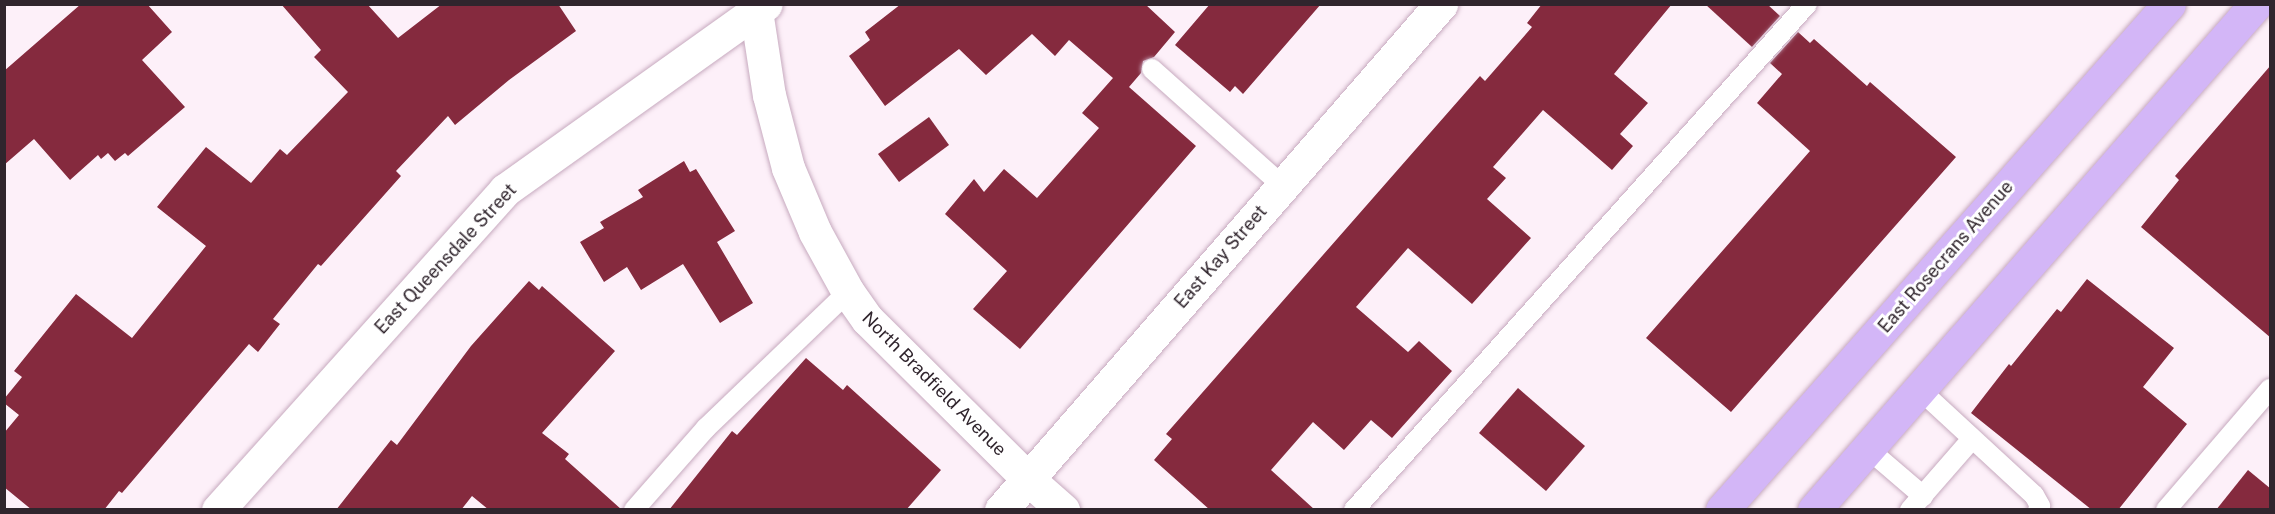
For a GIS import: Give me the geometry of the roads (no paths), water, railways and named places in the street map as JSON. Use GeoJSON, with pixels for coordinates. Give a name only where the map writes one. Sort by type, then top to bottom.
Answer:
{"type":"FeatureCollection","features":[{"type":"Feature","properties":{"kind":"main road","name":"East Rosecrans Avenue"},"geometry":{"type":"LineString","coordinates":[[1722,510],[2169,4]]}},
{"type":"Feature","properties":{"kind":"main road"},"geometry":{"type":"LineString","coordinates":[[1814,510],[2256,4]]}},
{"type":"Feature","properties":{"kind":"street","name":"East Kay Street"},"geometry":{"type":"LineString","coordinates":[[1001,510],[1441,4]]}},
{"type":"Feature","properties":{"kind":"street","name":"North Bradfield Avenue"},"geometry":{"type":"LineString","coordinates":[[759,7],[769,95],[788,168],[815,232],[848,292],[867,319],[1028,479],[1063,510]]}},
{"type":"Feature","properties":{"kind":"street","name":"East Queensdale Street"},"geometry":{"type":"LineString","coordinates":[[218,510],[505,190],[759,7]]}},
{"type":"Feature","properties":{"kind":"lane"},"geometry":{"type":"LineString","coordinates":[[1354,510],[1808,4]]}},
{"type":"Feature","properties":{"kind":"lane"},"geometry":{"type":"LineString","coordinates":[[1152,69],[1283,186]]}},
{"type":"Feature","properties":{"kind":"lane"},"geometry":{"type":"LineString","coordinates":[[634,510],[706,428],[848,292]]}},
{"type":"Feature","properties":{"kind":"lane"},"geometry":{"type":"LineString","coordinates":[[1919,389],[2034,495],[2040,506],[2038,510]]}},
{"type":"Feature","properties":{"kind":"lane"},"geometry":{"type":"LineString","coordinates":[[2166,510],[2271,389]]}},
{"type":"Feature","properties":{"kind":"lane"},"geometry":{"type":"LineString","coordinates":[[1867,448],[1916,503],[1972,439]]}}]}
